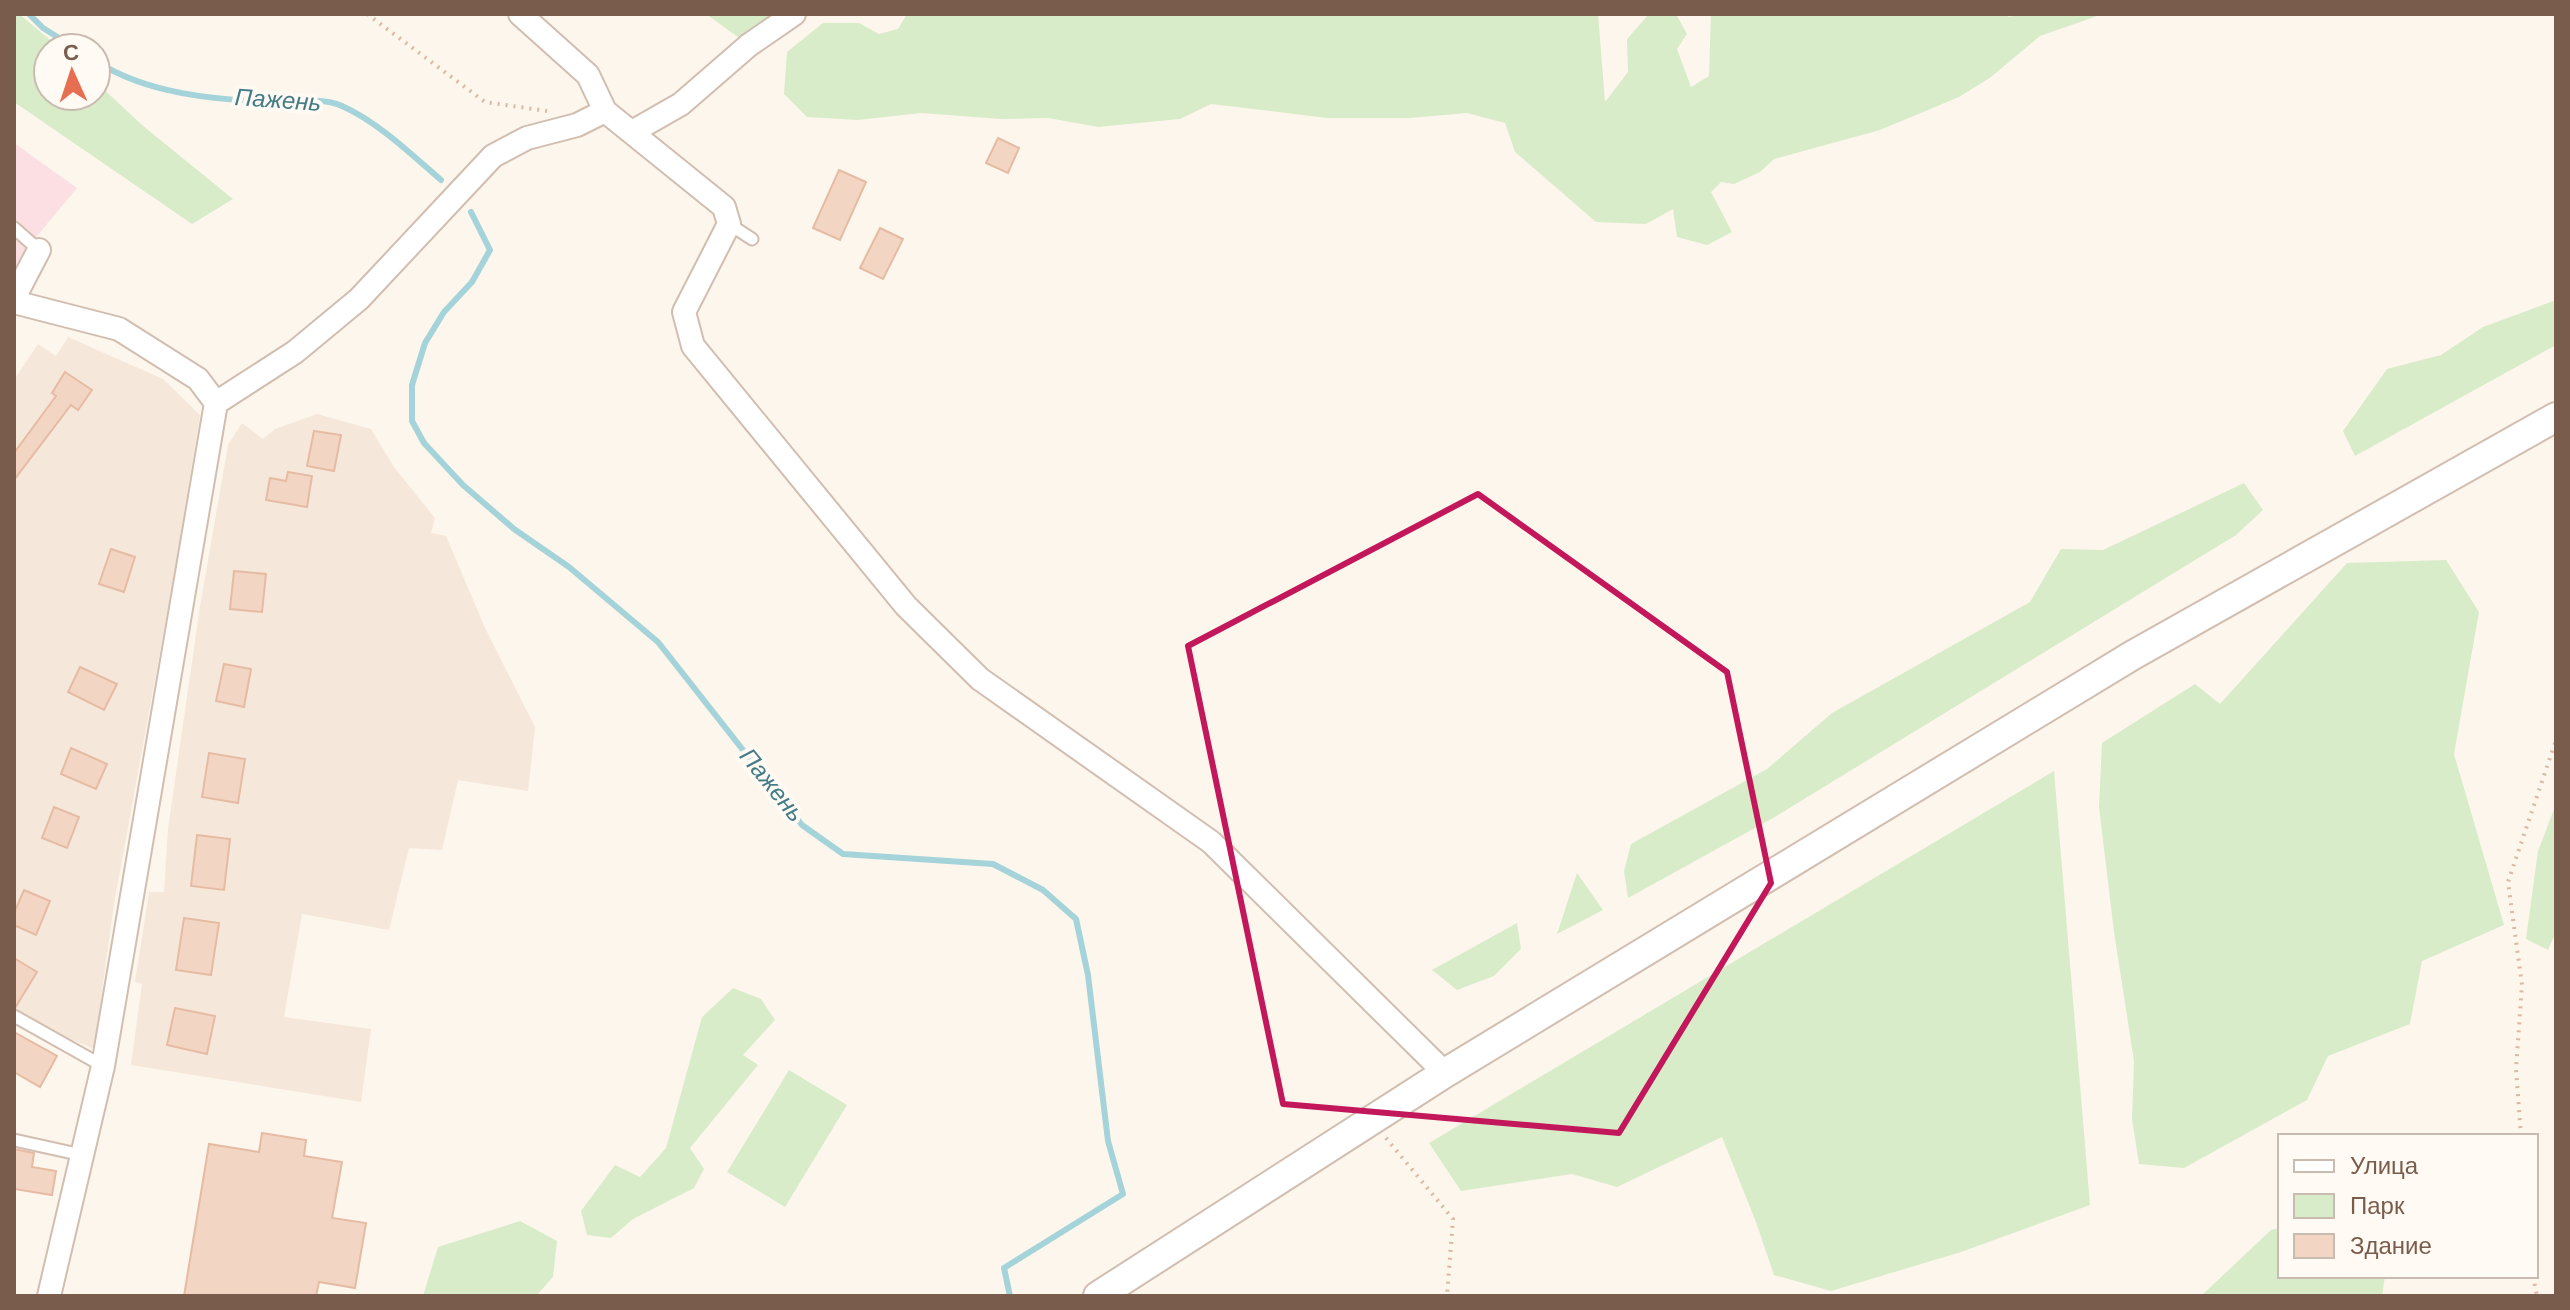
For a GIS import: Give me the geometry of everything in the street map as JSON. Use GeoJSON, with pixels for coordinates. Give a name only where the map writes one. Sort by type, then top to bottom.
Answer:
{"type":"FeatureCollection","features":[{"type":"Feature","properties":{"kind":"street"},"geometry":{"type":"LineString","coordinates":[[520,14],[588,75],[605,111],[724,207],[729,224],[684,312],[693,346],[906,606],[980,679],[1211,842],[1445,1073]]}},
{"type":"Feature","properties":{"kind":"street"},"geometry":{"type":"LineString","coordinates":[[632,132],[681,104],[749,45],[794,14]]}},
{"type":"Feature","properties":{"kind":"street"},"geometry":{"type":"LineString","coordinates":[[216,403],[295,352],[359,299],[493,156],[527,138],[577,125],[605,111]]}},
{"type":"Feature","properties":{"kind":"street"},"geometry":{"type":"LineString","coordinates":[[39,250],[14,300],[119,329],[198,379],[216,403],[103,1066],[49,1296]]}},
{"type":"Feature","properties":{"kind":"street"},"geometry":{"type":"LineString","coordinates":[[1098,1296],[1445,1073],[2133,655],[2556,417]]}},
{"type":"Feature","properties":{"kind":"lane"},"geometry":{"type":"LineString","coordinates":[[729,224],[752,239]]}},
{"type":"Feature","properties":{"kind":"lane"},"geometry":{"type":"LineString","coordinates":[[14,228],[39,250]]}},
{"type":"Feature","properties":{"kind":"lane"},"geometry":{"type":"LineString","coordinates":[[14,1016],[103,1066]]}},
{"type":"Feature","properties":{"kind":"lane"},"geometry":{"type":"LineString","coordinates":[[14,1140],[82,1155]]}},
{"type":"Feature","properties":{"kind":"path"},"geometry":{"type":"LineString","coordinates":[[367,14],[485,102],[552,111]]}},
{"type":"Feature","properties":{"kind":"path"},"geometry":{"type":"LineString","coordinates":[[2521,1134],[2516,1069],[2522,985],[2508,882],[2556,740]]}},
{"type":"Feature","properties":{"kind":"path"},"geometry":{"type":"LineString","coordinates":[[1372,1120],[1453,1219],[1447,1296]]}},
{"type":"Feature","properties":{"kind":"highlighted area"},"geometry":{"type":"Polygon","coordinates":[[[1478,494],[1727,672],[1771,883],[1619,1133],[1283,1104],[1188,646],[1478,494]]]}},
{"type":"Feature","properties":{"kind":"shaded area"},"geometry":{"type":"Polygon","coordinates":[[[14,143],[77,188],[32,242],[14,271],[14,143]]]}},
{"type":"Feature","properties":{"kind":"shaded area"},"geometry":{"type":"Polygon","coordinates":[[[68,337],[163,379],[200,415],[114,904],[94,1049],[14,1009],[14,380],[38,344],[56,356],[68,337]]]}},
{"type":"Feature","properties":{"kind":"shaded area"},"geometry":{"type":"Polygon","coordinates":[[[317,414],[371,429],[394,467],[435,518],[431,533],[446,536],[485,628],[535,727],[528,791],[458,780],[442,850],[409,848],[389,930],[302,914],[284,1017],[371,1029],[361,1102],[131,1065],[142,984],[135,982],[149,892],[164,892],[168,829],[200,606],[228,445],[242,423],[263,439],[275,429],[317,414]]]}},
{"type":"Feature","properties":{"kind":"green space"},"geometry":{"type":"Polygon","coordinates":[[[14,14],[19,14],[41,32],[32,32],[32,112],[112,112],[112,97],[233,199],[192,224],[14,102],[14,14]]]}},
{"type":"Feature","properties":{"kind":"green space"},"geometry":{"type":"Polygon","coordinates":[[[706,14],[794,14],[749,45],[706,14]]]}},
{"type":"Feature","properties":{"kind":"green space"},"geometry":{"type":"Polygon","coordinates":[[[907,14],[1598,14],[1605,102],[1628,72],[1627,39],[1649,14],[1676,14],[1687,34],[1677,49],[1691,87],[1709,76],[1711,14],[2007,14],[2008,17],[2026,14],[2103,14],[2040,36],[1991,77],[1959,97],[1880,130],[1774,159],[1760,172],[1734,184],[1721,182],[1711,192],[1732,232],[1707,245],[1677,237],[1673,209],[1646,224],[1596,222],[1515,152],[1505,123],[1467,113],[1410,118],[1327,118],[1211,104],[1180,119],[1098,127],[1048,118],[1001,119],[921,113],[858,120],[807,117],[784,94],[787,52],[823,23],[859,23],[879,34],[898,29],[907,14]]]}},
{"type":"Feature","properties":{"kind":"green space"},"geometry":{"type":"Polygon","coordinates":[[[2556,300],[2556,345],[2355,456],[2343,431],[2387,369],[2441,355],[2483,327],[2556,300]]]}},
{"type":"Feature","properties":{"kind":"green space"},"geometry":{"type":"Polygon","coordinates":[[[2244,483],[2263,510],[2236,535],[1773,818],[1628,898],[1624,871],[1631,844],[1767,769],[1832,713],[2030,602],[2061,549],[2103,550],[2244,483]]]}},
{"type":"Feature","properties":{"kind":"green space"},"geometry":{"type":"Polygon","coordinates":[[[2446,560],[2479,612],[2454,754],[2504,925],[2422,961],[2410,1024],[2328,1056],[2307,1100],[2184,1168],[2139,1164],[2132,1119],[2134,1061],[2099,807],[2102,743],[2195,684],[2220,704],[2347,563],[2446,560]]]}},
{"type":"Feature","properties":{"kind":"green space"},"geometry":{"type":"Polygon","coordinates":[[[2054,771],[2090,1205],[1961,1252],[1831,1291],[1774,1275],[1722,1137],[1617,1187],[1572,1174],[1461,1191],[1429,1143],[2054,771]]]}},
{"type":"Feature","properties":{"kind":"green space"},"geometry":{"type":"Polygon","coordinates":[[[2556,804],[2556,932],[2548,950],[2526,939],[2538,851],[2556,804]]]}},
{"type":"Feature","properties":{"kind":"green space"},"geometry":{"type":"Polygon","coordinates":[[[1577,873],[1603,910],[1557,934],[1577,873]]]}},
{"type":"Feature","properties":{"kind":"green space"},"geometry":{"type":"Polygon","coordinates":[[[1517,923],[1521,949],[1494,976],[1457,990],[1432,970],[1517,923]]]}},
{"type":"Feature","properties":{"kind":"green space"},"geometry":{"type":"Polygon","coordinates":[[[733,988],[761,999],[775,1020],[743,1055],[758,1065],[690,1148],[704,1169],[694,1188],[633,1219],[611,1238],[587,1235],[581,1211],[615,1165],[640,1177],[666,1148],[702,1017],[733,988]]]}},
{"type":"Feature","properties":{"kind":"green space"},"geometry":{"type":"Polygon","coordinates":[[[789,1070],[847,1105],[785,1207],[727,1172],[789,1070]]]}},
{"type":"Feature","properties":{"kind":"green space"},"geometry":{"type":"Polygon","coordinates":[[[520,1221],[557,1241],[553,1277],[536,1296],[423,1296],[438,1247],[520,1221]]]}},
{"type":"Feature","properties":{"kind":"green space"},"geometry":{"type":"Polygon","coordinates":[[[2278,1228],[2278,1278],[2385,1278],[2382,1296],[2201,1296],[2271,1230],[2278,1228]]]}},
{"type":"Feature","properties":{"kind":"building"},"geometry":{"type":"Polygon","coordinates":[[[998,138],[1019,148],[1008,173],[986,163],[998,138]]]}},
{"type":"Feature","properties":{"kind":"building"},"geometry":{"type":"Polygon","coordinates":[[[839,170],[866,182],[840,240],[813,228],[839,170]]]}},
{"type":"Feature","properties":{"kind":"building"},"geometry":{"type":"Polygon","coordinates":[[[880,228],[903,239],[883,279],[860,268],[880,228]]]}},
{"type":"Feature","properties":{"kind":"building"},"geometry":{"type":"Polygon","coordinates":[[[65,372],[92,390],[78,410],[71,405],[14,480],[14,453],[56,396],[52,393],[65,372]]]}},
{"type":"Feature","properties":{"kind":"building"},"geometry":{"type":"Polygon","coordinates":[[[314,431],[341,435],[334,471],[307,466],[314,431]]]}},
{"type":"Feature","properties":{"kind":"building"},"geometry":{"type":"Polygon","coordinates":[[[288,472],[312,476],[307,507],[266,500],[270,478],[286,481],[288,472]]]}},
{"type":"Feature","properties":{"kind":"building"},"geometry":{"type":"Polygon","coordinates":[[[111,549],[135,557],[124,592],[99,584],[111,549]]]}},
{"type":"Feature","properties":{"kind":"building"},"geometry":{"type":"Polygon","coordinates":[[[234,571],[266,574],[262,612],[230,609],[234,571]]]}},
{"type":"Feature","properties":{"kind":"building"},"geometry":{"type":"Polygon","coordinates":[[[224,664],[251,669],[244,707],[216,701],[224,664]]]}},
{"type":"Feature","properties":{"kind":"building"},"geometry":{"type":"Polygon","coordinates":[[[80,667],[117,684],[104,710],[68,692],[80,667]]]}},
{"type":"Feature","properties":{"kind":"building"},"geometry":{"type":"Polygon","coordinates":[[[71,748],[107,764],[96,789],[61,774],[71,748]]]}},
{"type":"Feature","properties":{"kind":"building"},"geometry":{"type":"Polygon","coordinates":[[[209,753],[245,759],[238,803],[202,797],[209,753]]]}},
{"type":"Feature","properties":{"kind":"building"},"geometry":{"type":"Polygon","coordinates":[[[54,807],[79,817],[67,848],[42,838],[54,807]]]}},
{"type":"Feature","properties":{"kind":"building"},"geometry":{"type":"Polygon","coordinates":[[[197,835],[230,839],[224,890],[191,886],[197,835]]]}},
{"type":"Feature","properties":{"kind":"building"},"geometry":{"type":"Polygon","coordinates":[[[24,890],[50,901],[36,935],[14,925],[14,913],[24,890]]]}},
{"type":"Feature","properties":{"kind":"building"},"geometry":{"type":"Polygon","coordinates":[[[184,918],[219,923],[211,975],[176,970],[184,918]]]}},
{"type":"Feature","properties":{"kind":"building"},"geometry":{"type":"Polygon","coordinates":[[[14,958],[37,972],[15,1008],[14,1008],[14,958]]]}},
{"type":"Feature","properties":{"kind":"building"},"geometry":{"type":"Polygon","coordinates":[[[175,1008],[215,1016],[207,1054],[167,1045],[175,1008]]]}},
{"type":"Feature","properties":{"kind":"building"},"geometry":{"type":"Polygon","coordinates":[[[14,1032],[57,1056],[40,1087],[14,1072],[14,1032]]]}},
{"type":"Feature","properties":{"kind":"building"},"geometry":{"type":"Polygon","coordinates":[[[262,1133],[306,1140],[304,1156],[342,1162],[332,1218],[366,1223],[355,1288],[319,1282],[316,1296],[184,1296],[209,1144],[259,1152],[262,1133]]]}},
{"type":"Feature","properties":{"kind":"building"},"geometry":{"type":"Polygon","coordinates":[[[14,1149],[34,1153],[32,1167],[56,1171],[52,1195],[14,1189],[14,1149]]]}},
{"type":"Feature","properties":{"kind":"waterway","name":"Пажень"},"geometry":{"type":"LineString","coordinates":[[29,14],[49,32]]}},
{"type":"Feature","properties":{"kind":"waterway","name":"Пажень"},"geometry":{"type":"LineString","coordinates":[[112,70],[159,88],[206,97],[334,103],[381,130],[441,180]]}},
{"type":"Feature","properties":{"kind":"waterway","name":"Пажень"},"geometry":{"type":"LineString","coordinates":[[471,212],[490,250],[472,282],[444,312],[425,343],[412,385],[412,421],[424,443],[463,485],[514,529],[569,567],[658,642],[802,825],[843,854],[993,864],[1043,890],[1076,919],[1088,975],[1108,1141],[1123,1194],[1004,1268],[1010,1296]]}}]}
